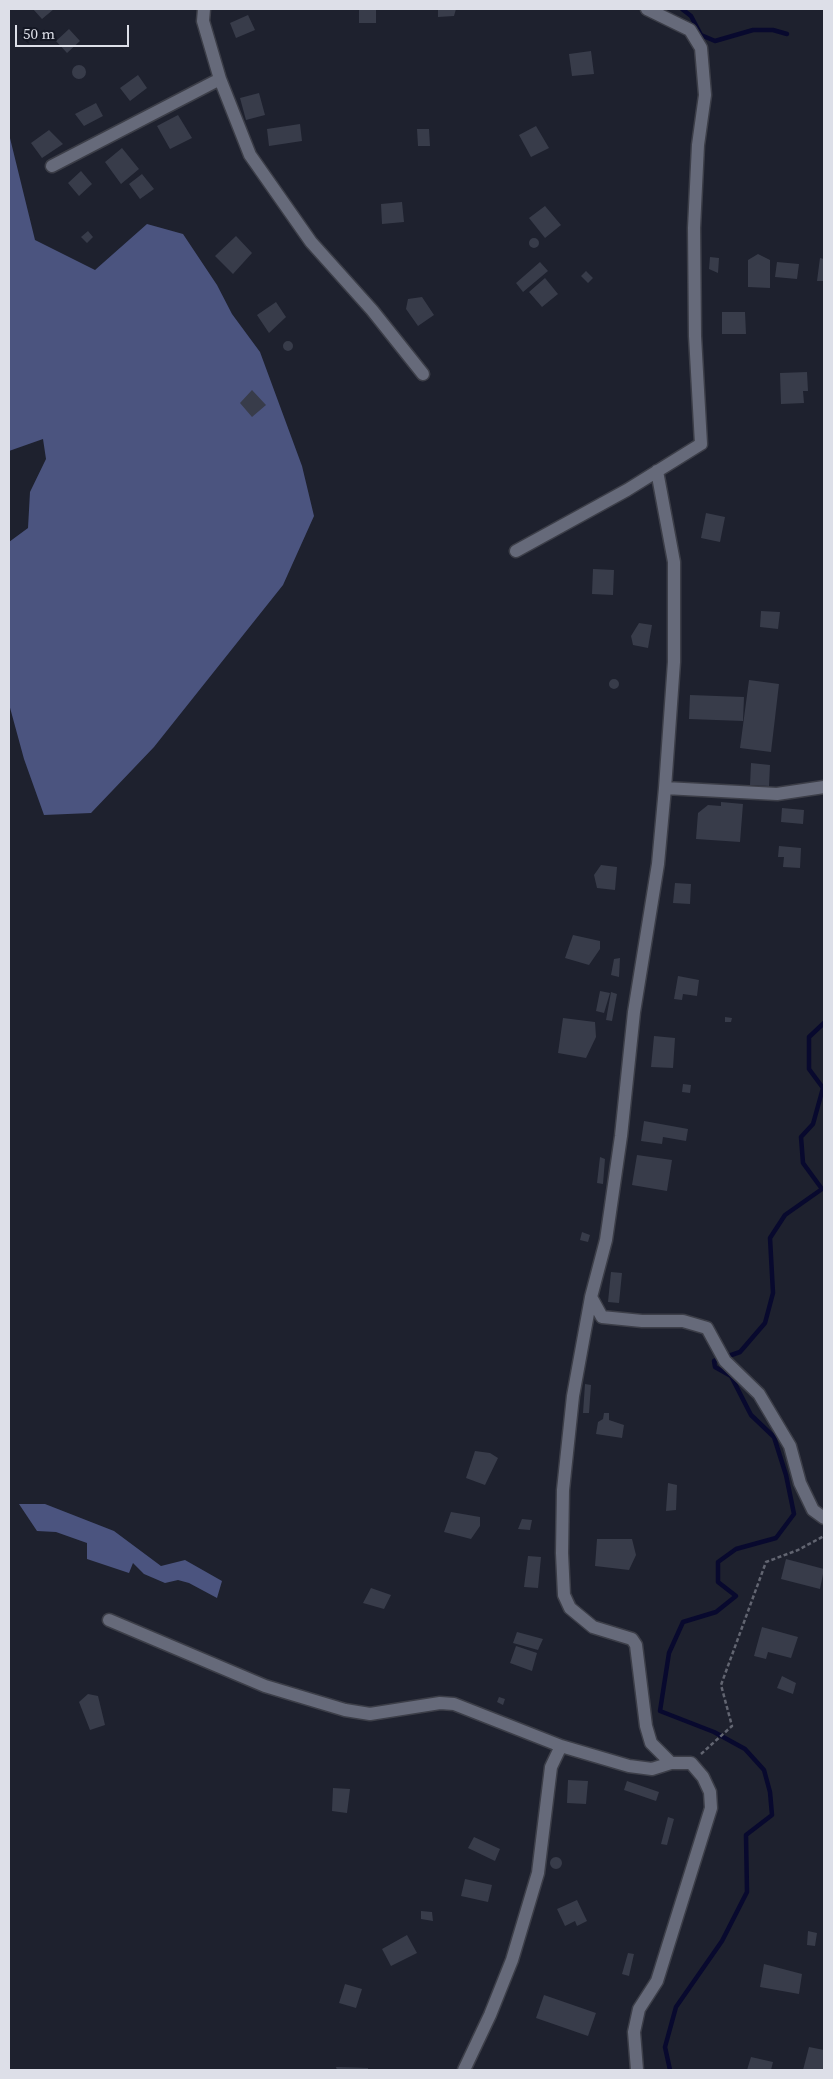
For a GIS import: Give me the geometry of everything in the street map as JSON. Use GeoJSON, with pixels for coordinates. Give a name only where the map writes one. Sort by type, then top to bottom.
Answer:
{"type":"FeatureCollection","features":[{"type":"Feature","properties":{"kind":"street"},"geometry":{"type":"LineString","coordinates":[[204,9],[203,20],[220,79],[250,155],[311,242],[372,310],[424,374]]}},
{"type":"Feature","properties":{"kind":"street"},"geometry":{"type":"LineString","coordinates":[[516,551],[658,471],[701,444],[695,336],[694,228],[698,144],[705,96],[701,48],[690,30],[646,9]]}},
{"type":"Feature","properties":{"kind":"street"},"geometry":{"type":"LineString","coordinates":[[52,166],[220,79]]}},
{"type":"Feature","properties":{"kind":"street"},"geometry":{"type":"LineString","coordinates":[[658,471],[674,562],[674,662],[665,788],[658,864],[634,1012],[621,1136],[606,1240],[591,1298],[573,1396],[563,1490],[564,1595],[570,1608],[584,1621],[593,1626],[632,1639],[636,1645],[646,1726],[651,1743],[671,1763]]}},
{"type":"Feature","properties":{"kind":"street"},"geometry":{"type":"LineString","coordinates":[[665,788],[777,794],[824,787]]}},
{"type":"Feature","properties":{"kind":"street"},"geometry":{"type":"LineString","coordinates":[[591,1298],[602,1316],[642,1321],[683,1321],[707,1328],[725,1361],[759,1394],[790,1446],[800,1483],[813,1510],[824,1518]]}},
{"type":"Feature","properties":{"kind":"street"},"geometry":{"type":"LineString","coordinates":[[108,1620],[265,1686],[345,1710],[370,1714],[440,1703],[454,1704],[561,1746],[629,1766],[652,1769],[671,1763],[691,1763],[704,1778],[710,1792],[711,1808],[657,1981],[639,2010],[634,2032],[637,2070]]}},
{"type":"Feature","properties":{"kind":"street"},"geometry":{"type":"LineString","coordinates":[[464,2070],[490,2015],[512,1960],[538,1872],[552,1766],[561,1746]]}},
{"type":"Feature","properties":{"kind":"path"},"geometry":{"type":"LineString","coordinates":[[691,1763],[732,1726],[721,1686],[766,1562],[798,1550],[824,1536]]}},
{"type":"Feature","properties":{"kind":"shaded area"},"geometry":{"type":"Polygon","coordinates":[[[9,134],[35,240],[95,270],[147,224],[183,234],[217,285],[232,314],[260,352],[302,466],[314,516],[283,585],[154,747],[91,813],[44,815],[24,759],[9,704],[9,542],[28,528],[30,492],[46,459],[43,439],[9,451],[9,134]]]}},
{"type":"Feature","properties":{"kind":"shaded area"},"geometry":{"type":"Polygon","coordinates":[[[19,1504],[45,1504],[114,1531],[161,1566],[185,1560],[222,1581],[217,1598],[189,1583],[178,1580],[165,1583],[144,1574],[133,1563],[129,1573],[87,1559],[87,1543],[56,1532],[37,1531],[19,1504]]]}},
{"type":"Feature","properties":{"kind":"building"},"geometry":{"type":"Polygon","coordinates":[[[33,9],[54,9],[42,19],[33,9]]]}},
{"type":"Feature","properties":{"kind":"building"},"geometry":{"type":"Polygon","coordinates":[[[359,9],[376,9],[376,23],[359,23],[359,9]]]}},
{"type":"Feature","properties":{"kind":"building"},"geometry":{"type":"Polygon","coordinates":[[[438,9],[456,9],[454,16],[438,17],[438,9]]]}},
{"type":"Feature","properties":{"kind":"building"},"geometry":{"type":"Polygon","coordinates":[[[248,15],[255,30],[236,38],[230,23],[248,15]]]}},
{"type":"Feature","properties":{"kind":"building"},"geometry":{"type":"Polygon","coordinates":[[[69,29],[80,41],[67,53],[56,41],[69,29]]]}},
{"type":"Feature","properties":{"kind":"building"},"geometry":{"type":"Polygon","coordinates":[[[591,51],[594,74],[572,76],[569,54],[591,51]]]}},
{"type":"Feature","properties":{"kind":"building"},"geometry":{"type":"Polygon","coordinates":[[[79,65],[84,67],[86,72],[84,77],[79,79],[74,77],[72,72],[74,67],[79,65]]]}},
{"type":"Feature","properties":{"kind":"building"},"geometry":{"type":"Polygon","coordinates":[[[138,75],[147,88],[130,101],[120,88],[138,75]]]}},
{"type":"Feature","properties":{"kind":"building"},"geometry":{"type":"Polygon","coordinates":[[[259,93],[265,115],[246,120],[240,98],[259,93]]]}},
{"type":"Feature","properties":{"kind":"building"},"geometry":{"type":"Polygon","coordinates":[[[96,103],[103,116],[84,126],[75,114],[96,103]]]}},
{"type":"Feature","properties":{"kind":"building"},"geometry":{"type":"Polygon","coordinates":[[[178,115],[192,138],[170,149],[157,126],[178,115]]]}},
{"type":"Feature","properties":{"kind":"building"},"geometry":{"type":"Polygon","coordinates":[[[300,124],[302,141],[269,146],[267,129],[300,124]]]}},
{"type":"Feature","properties":{"kind":"building"},"geometry":{"type":"Polygon","coordinates":[[[536,126],[549,148],[531,157],[519,135],[536,126]]]}},
{"type":"Feature","properties":{"kind":"building"},"geometry":{"type":"Polygon","coordinates":[[[417,129],[429,129],[430,146],[418,146],[417,129]]]}},
{"type":"Feature","properties":{"kind":"building"},"geometry":{"type":"Polygon","coordinates":[[[49,130],[63,144],[42,158],[31,143],[49,130]]]}},
{"type":"Feature","properties":{"kind":"building"},"geometry":{"type":"Polygon","coordinates":[[[122,148],[139,169],[121,184],[105,162],[122,148]]]}},
{"type":"Feature","properties":{"kind":"building"},"geometry":{"type":"Polygon","coordinates":[[[81,171],[92,184],[79,196],[68,183],[81,171]]]}},
{"type":"Feature","properties":{"kind":"building"},"geometry":{"type":"Polygon","coordinates":[[[142,174],[154,189],[140,199],[129,184],[142,174]]]}},
{"type":"Feature","properties":{"kind":"building"},"geometry":{"type":"Polygon","coordinates":[[[402,202],[404,222],[382,224],[381,204],[402,202]]]}},
{"type":"Feature","properties":{"kind":"building"},"geometry":{"type":"Polygon","coordinates":[[[545,206],[561,225],[545,238],[529,218],[545,206]]]}},
{"type":"Feature","properties":{"kind":"building"},"geometry":{"type":"Polygon","coordinates":[[[88,231],[93,237],[87,243],[81,237],[88,231]]]}},
{"type":"Feature","properties":{"kind":"building"},"geometry":{"type":"Polygon","coordinates":[[[236,236],[252,253],[233,274],[215,256],[236,236]]]}},
{"type":"Feature","properties":{"kind":"building"},"geometry":{"type":"Polygon","coordinates":[[[532,238],[536,238],[539,243],[538,247],[532,248],[529,245],[529,241],[532,238]]]}},
{"type":"Feature","properties":{"kind":"building"},"geometry":{"type":"Polygon","coordinates":[[[758,254],[770,260],[770,288],[748,287],[748,260],[758,254]]]}},
{"type":"Feature","properties":{"kind":"building"},"geometry":{"type":"Polygon","coordinates":[[[710,257],[719,258],[718,273],[709,269],[710,257]]]}},
{"type":"Feature","properties":{"kind":"building"},"geometry":{"type":"Polygon","coordinates":[[[820,258],[824,259],[824,281],[817,281],[820,258]]]}},
{"type":"Feature","properties":{"kind":"building"},"geometry":{"type":"Polygon","coordinates":[[[540,262],[548,271],[523,292],[516,283],[540,262]]]}},
{"type":"Feature","properties":{"kind":"building"},"geometry":{"type":"Polygon","coordinates":[[[777,262],[799,264],[797,279],[775,277],[777,262]]]}},
{"type":"Feature","properties":{"kind":"building"},"geometry":{"type":"Polygon","coordinates":[[[586,271],[593,278],[588,283],[581,276],[586,271]]]}},
{"type":"Feature","properties":{"kind":"building"},"geometry":{"type":"Polygon","coordinates":[[[545,278],[558,294],[542,307],[529,292],[545,278]]]}},
{"type":"Feature","properties":{"kind":"building"},"geometry":{"type":"Polygon","coordinates":[[[422,297],[434,315],[418,326],[406,309],[408,299],[422,297]]]}},
{"type":"Feature","properties":{"kind":"building"},"geometry":{"type":"Polygon","coordinates":[[[276,302],[286,317],[269,333],[257,315],[276,302]]]}},
{"type":"Feature","properties":{"kind":"building"},"geometry":{"type":"Polygon","coordinates":[[[722,312],[745,312],[746,334],[722,334],[722,312]]]}},
{"type":"Feature","properties":{"kind":"building"},"geometry":{"type":"Polygon","coordinates":[[[288,341],[293,346],[288,351],[283,346],[288,341]]]}},
{"type":"Feature","properties":{"kind":"building"},"geometry":{"type":"Polygon","coordinates":[[[807,372],[808,391],[803,391],[804,403],[781,404],[780,373],[807,372]]]}},
{"type":"Feature","properties":{"kind":"building"},"geometry":{"type":"Polygon","coordinates":[[[252,390],[266,405],[252,417],[240,403],[252,390]]]}},
{"type":"Feature","properties":{"kind":"building"},"geometry":{"type":"Polygon","coordinates":[[[706,513],[725,517],[720,542],[701,538],[706,513]]]}},
{"type":"Feature","properties":{"kind":"building"},"geometry":{"type":"Polygon","coordinates":[[[593,569],[614,570],[613,595],[592,594],[593,569]]]}},
{"type":"Feature","properties":{"kind":"building"},"geometry":{"type":"Polygon","coordinates":[[[761,611],[780,612],[778,629],[760,627],[761,611]]]}},
{"type":"Feature","properties":{"kind":"building"},"geometry":{"type":"Polygon","coordinates":[[[639,623],[652,625],[648,648],[633,645],[631,636],[639,623]]]}},
{"type":"Feature","properties":{"kind":"building"},"geometry":{"type":"Polygon","coordinates":[[[612,679],[616,679],[619,684],[618,688],[612,689],[609,686],[609,682],[612,679]]]}},
{"type":"Feature","properties":{"kind":"building"},"geometry":{"type":"Polygon","coordinates":[[[749,680],[779,684],[771,752],[740,748],[749,680]]]}},
{"type":"Feature","properties":{"kind":"building"},"geometry":{"type":"Polygon","coordinates":[[[690,695],[744,697],[743,721],[689,719],[690,695]]]}},
{"type":"Feature","properties":{"kind":"building"},"geometry":{"type":"Polygon","coordinates":[[[751,763],[770,765],[769,786],[750,785],[751,763]]]}},
{"type":"Feature","properties":{"kind":"building"},"geometry":{"type":"Polygon","coordinates":[[[721,802],[743,804],[740,842],[696,839],[698,813],[708,805],[721,806],[721,802]]]}},
{"type":"Feature","properties":{"kind":"building"},"geometry":{"type":"Polygon","coordinates":[[[782,808],[804,810],[803,824],[781,822],[782,808]]]}},
{"type":"Feature","properties":{"kind":"building"},"geometry":{"type":"Polygon","coordinates":[[[779,846],[801,848],[800,868],[783,867],[784,857],[778,857],[779,846]]]}},
{"type":"Feature","properties":{"kind":"building"},"geometry":{"type":"Polygon","coordinates":[[[601,865],[617,867],[615,890],[597,888],[594,875],[601,865]]]}},
{"type":"Feature","properties":{"kind":"building"},"geometry":{"type":"Polygon","coordinates":[[[675,883],[691,884],[690,904],[673,903],[675,883]]]}},
{"type":"Feature","properties":{"kind":"building"},"geometry":{"type":"Polygon","coordinates":[[[573,935],[600,941],[600,949],[589,965],[565,958],[573,935]]]}},
{"type":"Feature","properties":{"kind":"building"},"geometry":{"type":"Polygon","coordinates":[[[620,958],[619,977],[611,975],[614,959],[620,958]]]}},
{"type":"Feature","properties":{"kind":"building"},"geometry":{"type":"Polygon","coordinates":[[[678,976],[699,980],[697,996],[683,994],[682,1000],[674,999],[678,976]]]}},
{"type":"Feature","properties":{"kind":"building"},"geometry":{"type":"Polygon","coordinates":[[[600,991],[610,993],[604,1013],[596,1011],[600,991]]]}},
{"type":"Feature","properties":{"kind":"building"},"geometry":{"type":"Polygon","coordinates":[[[611,992],[617,994],[612,1021],[606,1020],[611,992]]]}},
{"type":"Feature","properties":{"kind":"building"},"geometry":{"type":"Polygon","coordinates":[[[725,1017],[732,1018],[731,1022],[725,1022],[725,1017]]]}},
{"type":"Feature","properties":{"kind":"building"},"geometry":{"type":"Polygon","coordinates":[[[563,1018],[595,1022],[596,1037],[586,1058],[558,1053],[563,1018]]]}},
{"type":"Feature","properties":{"kind":"building"},"geometry":{"type":"Polygon","coordinates":[[[654,1036],[675,1038],[673,1068],[651,1067],[654,1036]]]}},
{"type":"Feature","properties":{"kind":"building"},"geometry":{"type":"Polygon","coordinates":[[[683,1084],[691,1085],[690,1093],[682,1092],[683,1084]]]}},
{"type":"Feature","properties":{"kind":"building"},"geometry":{"type":"Polygon","coordinates":[[[644,1121],[688,1129],[686,1141],[663,1137],[662,1144],[641,1141],[644,1121]]]}},
{"type":"Feature","properties":{"kind":"building"},"geometry":{"type":"Polygon","coordinates":[[[637,1155],[672,1160],[667,1191],[632,1185],[637,1155]]]}},
{"type":"Feature","properties":{"kind":"building"},"geometry":{"type":"Polygon","coordinates":[[[600,1157],[605,1159],[603,1184],[597,1183],[600,1157]]]}},
{"type":"Feature","properties":{"kind":"building"},"geometry":{"type":"Polygon","coordinates":[[[582,1232],[590,1235],[588,1242],[580,1240],[582,1232]]]}},
{"type":"Feature","properties":{"kind":"building"},"geometry":{"type":"Polygon","coordinates":[[[611,1272],[622,1273],[619,1303],[608,1302],[611,1272]]]}},
{"type":"Feature","properties":{"kind":"building"},"geometry":{"type":"Polygon","coordinates":[[[585,1384],[591,1385],[589,1413],[583,1413],[585,1384]]]}},
{"type":"Feature","properties":{"kind":"building"},"geometry":{"type":"Polygon","coordinates":[[[604,1413],[609,1413],[609,1420],[624,1425],[622,1438],[596,1434],[598,1422],[603,1419],[604,1413]]]}},
{"type":"Feature","properties":{"kind":"building"},"geometry":{"type":"Polygon","coordinates":[[[475,1451],[490,1453],[498,1458],[485,1485],[466,1478],[475,1451]]]}},
{"type":"Feature","properties":{"kind":"building"},"geometry":{"type":"Polygon","coordinates":[[[668,1483],[677,1485],[676,1510],[666,1511],[668,1483]]]}},
{"type":"Feature","properties":{"kind":"building"},"geometry":{"type":"Polygon","coordinates":[[[451,1512],[480,1517],[480,1526],[471,1539],[444,1532],[451,1512]]]}},
{"type":"Feature","properties":{"kind":"building"},"geometry":{"type":"Polygon","coordinates":[[[522,1519],[532,1520],[530,1530],[518,1529],[522,1519]]]}},
{"type":"Feature","properties":{"kind":"building"},"geometry":{"type":"Polygon","coordinates":[[[597,1539],[632,1539],[636,1555],[629,1570],[595,1566],[597,1539]]]}},
{"type":"Feature","properties":{"kind":"building"},"geometry":{"type":"Polygon","coordinates":[[[528,1556],[541,1557],[538,1588],[524,1587],[528,1556]]]}},
{"type":"Feature","properties":{"kind":"building"},"geometry":{"type":"Polygon","coordinates":[[[786,1559],[824,1569],[820,1589],[781,1579],[786,1559]]]}},
{"type":"Feature","properties":{"kind":"building"},"geometry":{"type":"Polygon","coordinates":[[[371,1588],[391,1595],[384,1609],[363,1603],[371,1588]]]}},
{"type":"Feature","properties":{"kind":"building"},"geometry":{"type":"Polygon","coordinates":[[[762,1627],[798,1637],[791,1658],[768,1652],[766,1659],[754,1656],[762,1627]]]}},
{"type":"Feature","properties":{"kind":"building"},"geometry":{"type":"Polygon","coordinates":[[[517,1632],[543,1639],[538,1650],[513,1643],[517,1632]]]}},
{"type":"Feature","properties":{"kind":"building"},"geometry":{"type":"Polygon","coordinates":[[[516,1646],[537,1653],[532,1671],[510,1663],[516,1646]]]}},
{"type":"Feature","properties":{"kind":"building"},"geometry":{"type":"Polygon","coordinates":[[[782,1676],[796,1683],[793,1694],[777,1688],[782,1676]]]}},
{"type":"Feature","properties":{"kind":"building"},"geometry":{"type":"Polygon","coordinates":[[[88,1694],[98,1696],[105,1725],[90,1730],[79,1702],[88,1694]]]}},
{"type":"Feature","properties":{"kind":"building"},"geometry":{"type":"Polygon","coordinates":[[[499,1697],[505,1699],[503,1705],[497,1702],[499,1697]]]}},
{"type":"Feature","properties":{"kind":"building"},"geometry":{"type":"Polygon","coordinates":[[[568,1780],[588,1781],[586,1804],[567,1803],[568,1780]]]}},
{"type":"Feature","properties":{"kind":"building"},"geometry":{"type":"Polygon","coordinates":[[[627,1781],[659,1792],[656,1801],[624,1790],[627,1781]]]}},
{"type":"Feature","properties":{"kind":"building"},"geometry":{"type":"Polygon","coordinates":[[[333,1788],[350,1789],[347,1813],[332,1811],[333,1788]]]}},
{"type":"Feature","properties":{"kind":"building"},"geometry":{"type":"Polygon","coordinates":[[[668,1817],[674,1819],[667,1845],[661,1844],[668,1817]]]}},
{"type":"Feature","properties":{"kind":"building"},"geometry":{"type":"Polygon","coordinates":[[[474,1837],[500,1849],[495,1861],[468,1848],[474,1837]]]}},
{"type":"Feature","properties":{"kind":"building"},"geometry":{"type":"Polygon","coordinates":[[[554,1857],[558,1857],[562,1863],[558,1869],[554,1869],[550,1865],[550,1861],[554,1857]]]}},
{"type":"Feature","properties":{"kind":"building"},"geometry":{"type":"Polygon","coordinates":[[[465,1879],[492,1885],[488,1902],[461,1896],[465,1879]]]}},
{"type":"Feature","properties":{"kind":"building"},"geometry":{"type":"Polygon","coordinates":[[[577,1900],[587,1921],[577,1926],[575,1921],[565,1926],[557,1909],[577,1900]]]}},
{"type":"Feature","properties":{"kind":"building"},"geometry":{"type":"Polygon","coordinates":[[[421,1911],[432,1912],[433,1921],[421,1919],[421,1911]]]}},
{"type":"Feature","properties":{"kind":"building"},"geometry":{"type":"Polygon","coordinates":[[[808,1931],[817,1933],[815,1946],[807,1945],[808,1931]]]}},
{"type":"Feature","properties":{"kind":"building"},"geometry":{"type":"Polygon","coordinates":[[[407,1935],[417,1953],[391,1966],[382,1949],[407,1935]]]}},
{"type":"Feature","properties":{"kind":"building"},"geometry":{"type":"Polygon","coordinates":[[[628,1953],[634,1954],[629,1976],[622,1974],[628,1953]]]}},
{"type":"Feature","properties":{"kind":"building"},"geometry":{"type":"Polygon","coordinates":[[[764,1964],[802,1974],[799,1994],[760,1987],[764,1964]]]}},
{"type":"Feature","properties":{"kind":"building"},"geometry":{"type":"Polygon","coordinates":[[[345,1984],[362,1989],[356,2008],[339,2003],[345,1984]]]}},
{"type":"Feature","properties":{"kind":"building"},"geometry":{"type":"Polygon","coordinates":[[[544,1995],[596,2013],[588,2036],[536,2018],[544,1995]]]}},
{"type":"Feature","properties":{"kind":"building"},"geometry":{"type":"Polygon","coordinates":[[[809,2047],[824,2050],[824,2070],[803,2070],[809,2047]]]}},
{"type":"Feature","properties":{"kind":"building"},"geometry":{"type":"Polygon","coordinates":[[[751,2057],[773,2062],[771,2070],[747,2070],[751,2057]]]}},
{"type":"Feature","properties":{"kind":"building"},"geometry":{"type":"Polygon","coordinates":[[[336,2067],[368,2068],[368,2070],[337,2070],[336,2067]]]}},
{"type":"Feature","properties":{"kind":"waterway"},"geometry":{"type":"LineString","coordinates":[[682,9],[691,16],[701,35],[715,41],[753,30],[773,30],[787,34]]}},
{"type":"Feature","properties":{"kind":"waterway"},"geometry":{"type":"LineString","coordinates":[[670,2070],[665,2047],[676,2007],[722,1941],[747,1892],[746,1835],[772,1815],[770,1792],[764,1770],[745,1749],[714,1732],[660,1711],[669,1653],[683,1622],[716,1612],[736,1596],[718,1582],[718,1562],[736,1549],[776,1538],[794,1514],[786,1475],[774,1437],[751,1415],[731,1376],[715,1367],[714,1361],[740,1352],[765,1323],[773,1293],[770,1238],[785,1215],[822,1189],[803,1163],[801,1137],[813,1124],[823,1088],[809,1069],[809,1037],[824,1023]]}}]}
